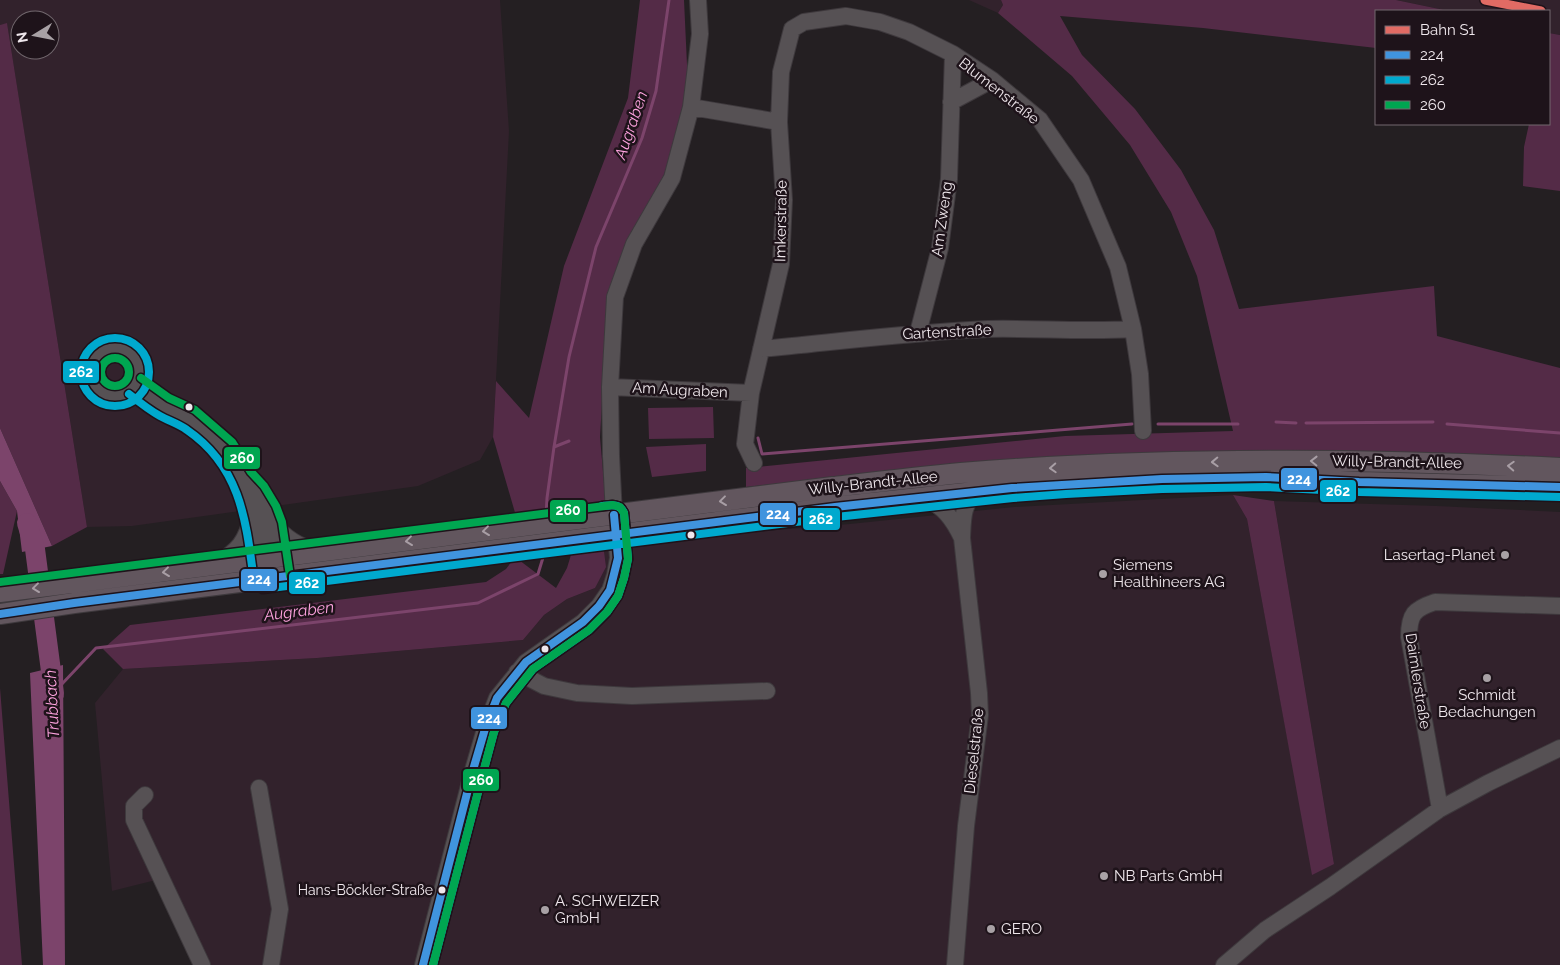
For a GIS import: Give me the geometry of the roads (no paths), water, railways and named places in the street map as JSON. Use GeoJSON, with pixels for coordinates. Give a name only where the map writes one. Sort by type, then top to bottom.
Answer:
{"type":"FeatureCollection","features":[{"type":"Feature","properties":{"kind":"main road","name":"Willy-Brandt-Allee"},"geometry":{"type":"LineString","coordinates":[[615,525],[863,484],[960,473],[1065,467],[1305,460],[1453,463],[1560,468]]}},
{"type":"Feature","properties":{"kind":"main road","name":"Willy-Brandt-Allee"},"geometry":{"type":"LineString","coordinates":[[77,596],[271,568],[580,529],[835,507],[1038,486],[1162,479],[1266,477],[1560,487]]}},
{"type":"Feature","properties":{"kind":"main road","name":"Willy-Brandt-Allee"},"geometry":{"type":"LineString","coordinates":[[77,596],[214,566],[271,568],[321,552],[516,537]]}},
{"type":"Feature","properties":{"kind":"main road"},"geometry":{"type":"LineString","coordinates":[[0,592],[77,596]]}},
{"type":"Feature","properties":{"kind":"main road"},"geometry":{"type":"LineString","coordinates":[[1,614],[77,596]]}},
{"type":"Feature","properties":{"kind":"street","name":"Am Augraben"},"geometry":{"type":"LineString","coordinates":[[615,525],[610,387],[615,297],[634,244],[672,178],[691,107],[700,34],[698,0]]}},
{"type":"Feature","properties":{"kind":"street","name":"Blumenstraße"},"geometry":{"type":"LineString","coordinates":[[779,122],[781,72],[792,29],[804,22],[846,16],[880,22],[909,32],[953,54],[992,80],[1040,120],[1081,180],[1118,267],[1133,329],[1140,374],[1143,431]]}},
{"type":"Feature","properties":{"kind":"street","name":"Am Zweng"},"geometry":{"type":"LineString","coordinates":[[918,333],[940,248],[949,179],[953,54]]}},
{"type":"Feature","properties":{"kind":"street"},"geometry":{"type":"LineString","coordinates":[[951,102],[992,80]]}},
{"type":"Feature","properties":{"kind":"street"},"geometry":{"type":"LineString","coordinates":[[691,107],[779,122]]}},
{"type":"Feature","properties":{"kind":"street","name":"Imkerstraße"},"geometry":{"type":"LineString","coordinates":[[754,463],[745,444],[751,393],[781,264],[784,200],[779,122]]}},
{"type":"Feature","properties":{"kind":"street","name":"Gartenstraße"},"geometry":{"type":"LineString","coordinates":[[760,350],[918,333],[991,329],[1098,332],[1133,329]]}},
{"type":"Feature","properties":{"kind":"street"},"geometry":{"type":"LineString","coordinates":[[135,386],[164,407],[189,418],[224,448],[267,510],[272,523],[271,568]]}},
{"type":"Feature","properties":{"kind":"street","name":"Am Augraben"},"geometry":{"type":"LineString","coordinates":[[610,387],[751,393]]}},
{"type":"Feature","properties":{"kind":"street"},"geometry":{"type":"LineString","coordinates":[[243,478],[271,568]]}},
{"type":"Feature","properties":{"kind":"street","name":"Dieselstraße"},"geometry":{"type":"LineString","coordinates":[[956,965],[966,826],[980,715],[962,538],[966,506],[969,499],[977,492]]}},
{"type":"Feature","properties":{"kind":"street","name":"Dieselstraße"},"geometry":{"type":"LineString","coordinates":[[923,498],[935,502],[945,511],[962,538]]}},
{"type":"Feature","properties":{"kind":"street"},"geometry":{"type":"LineString","coordinates":[[214,566],[241,545],[250,528],[253,512]]}},
{"type":"Feature","properties":{"kind":"street"},"geometry":{"type":"LineString","coordinates":[[272,523],[294,543],[321,552]]}},
{"type":"Feature","properties":{"kind":"street"},"geometry":{"type":"LineString","coordinates":[[422,965],[485,729],[497,698],[517,672],[537,653],[583,622],[600,606],[610,590],[615,575],[618,558],[615,525]]}},
{"type":"Feature","properties":{"kind":"street","name":"Daimlerstraße"},"geometry":{"type":"LineString","coordinates":[[1440,809],[1408,636],[1409,622],[1414,612],[1422,606],[1435,602],[1560,606]]}},
{"type":"Feature","properties":{"kind":"street"},"geometry":{"type":"LineString","coordinates":[[517,672],[544,686],[577,693],[632,696],[767,691]]}},
{"type":"Feature","properties":{"kind":"street"},"geometry":{"type":"LineString","coordinates":[[1224,965],[1265,930],[1330,887],[1440,809],[1488,782],[1560,748]]}},
{"type":"Feature","properties":{"kind":"street"},"geometry":{"type":"LineString","coordinates":[[260,788],[280,909],[271,965]]}},
{"type":"Feature","properties":{"kind":"street"},"geometry":{"type":"LineString","coordinates":[[145,795],[134,806],[134,820],[202,965]]}},
{"type":"Feature","properties":{"kind":"water"},"geometry":{"type":"Polygon","coordinates":[[[0,428],[52,546],[22,552],[17,511],[0,481],[0,428]]]}},
{"type":"Feature","properties":{"kind":"water"},"geometry":{"type":"Polygon","coordinates":[[[63,665],[65,965],[43,965],[30,673],[63,665]]]}},
{"type":"Feature","properties":{"kind":"waterway","name":"Augraben"},"geometry":{"type":"LineString","coordinates":[[546,517],[554,447],[569,357],[596,247],[642,138],[656,91],[669,0]]}},
{"type":"Feature","properties":{"kind":"waterway"},"geometry":{"type":"LineString","coordinates":[[1276,422],[1296,423]]}},
{"type":"Feature","properties":{"kind":"waterway"},"geometry":{"type":"LineString","coordinates":[[1306,423],[1433,422]]}},
{"type":"Feature","properties":{"kind":"waterway"},"geometry":{"type":"LineString","coordinates":[[758,438],[762,454],[1132,424]]}},
{"type":"Feature","properties":{"kind":"waterway"},"geometry":{"type":"LineString","coordinates":[[1158,424],[1238,424]]}},
{"type":"Feature","properties":{"kind":"waterway"},"geometry":{"type":"LineString","coordinates":[[1447,424],[1560,433]]}},
{"type":"Feature","properties":{"kind":"waterway"},"geometry":{"type":"LineString","coordinates":[[554,447],[569,441]]}},
{"type":"Feature","properties":{"kind":"waterway","name":"Trubbach"},"geometry":{"type":"LineString","coordinates":[[27,523],[35,549],[54,694]]}},
{"type":"Feature","properties":{"kind":"waterway","name":"Augraben"},"geometry":{"type":"LineString","coordinates":[[61,685],[96,648],[478,603],[538,574],[545,551]]}},
{"type":"Feature","properties":{"kind":"rail line","name":"S1"},"geometry":{"type":"LineString","coordinates":[[1485,0],[1536,10]]}},
{"type":"Feature","properties":{"kind":"place","name":"Lasertag-Planet"},"geometry":{"type":"Point","coordinates":[1505,555]}},
{"type":"Feature","properties":{"kind":"place","name":"Siemens Healthineers AG"},"geometry":{"type":"Point","coordinates":[1103,574]}},
{"type":"Feature","properties":{"kind":"place","name":"Schmidt Bedachungen"},"geometry":{"type":"Point","coordinates":[1487,678]}},
{"type":"Feature","properties":{"kind":"place","name":"NB Parts GmbH"},"geometry":{"type":"Point","coordinates":[1104,876]}},
{"type":"Feature","properties":{"kind":"place","name":"Hans-Böckler-Straße"},"geometry":{"type":"Point","coordinates":[442,890]}},
{"type":"Feature","properties":{"kind":"place","name":"A. SCHWEIZER GmbH"},"geometry":{"type":"Point","coordinates":[545,910]}},
{"type":"Feature","properties":{"kind":"place","name":"GERO"},"geometry":{"type":"Point","coordinates":[991,929]}}]}
